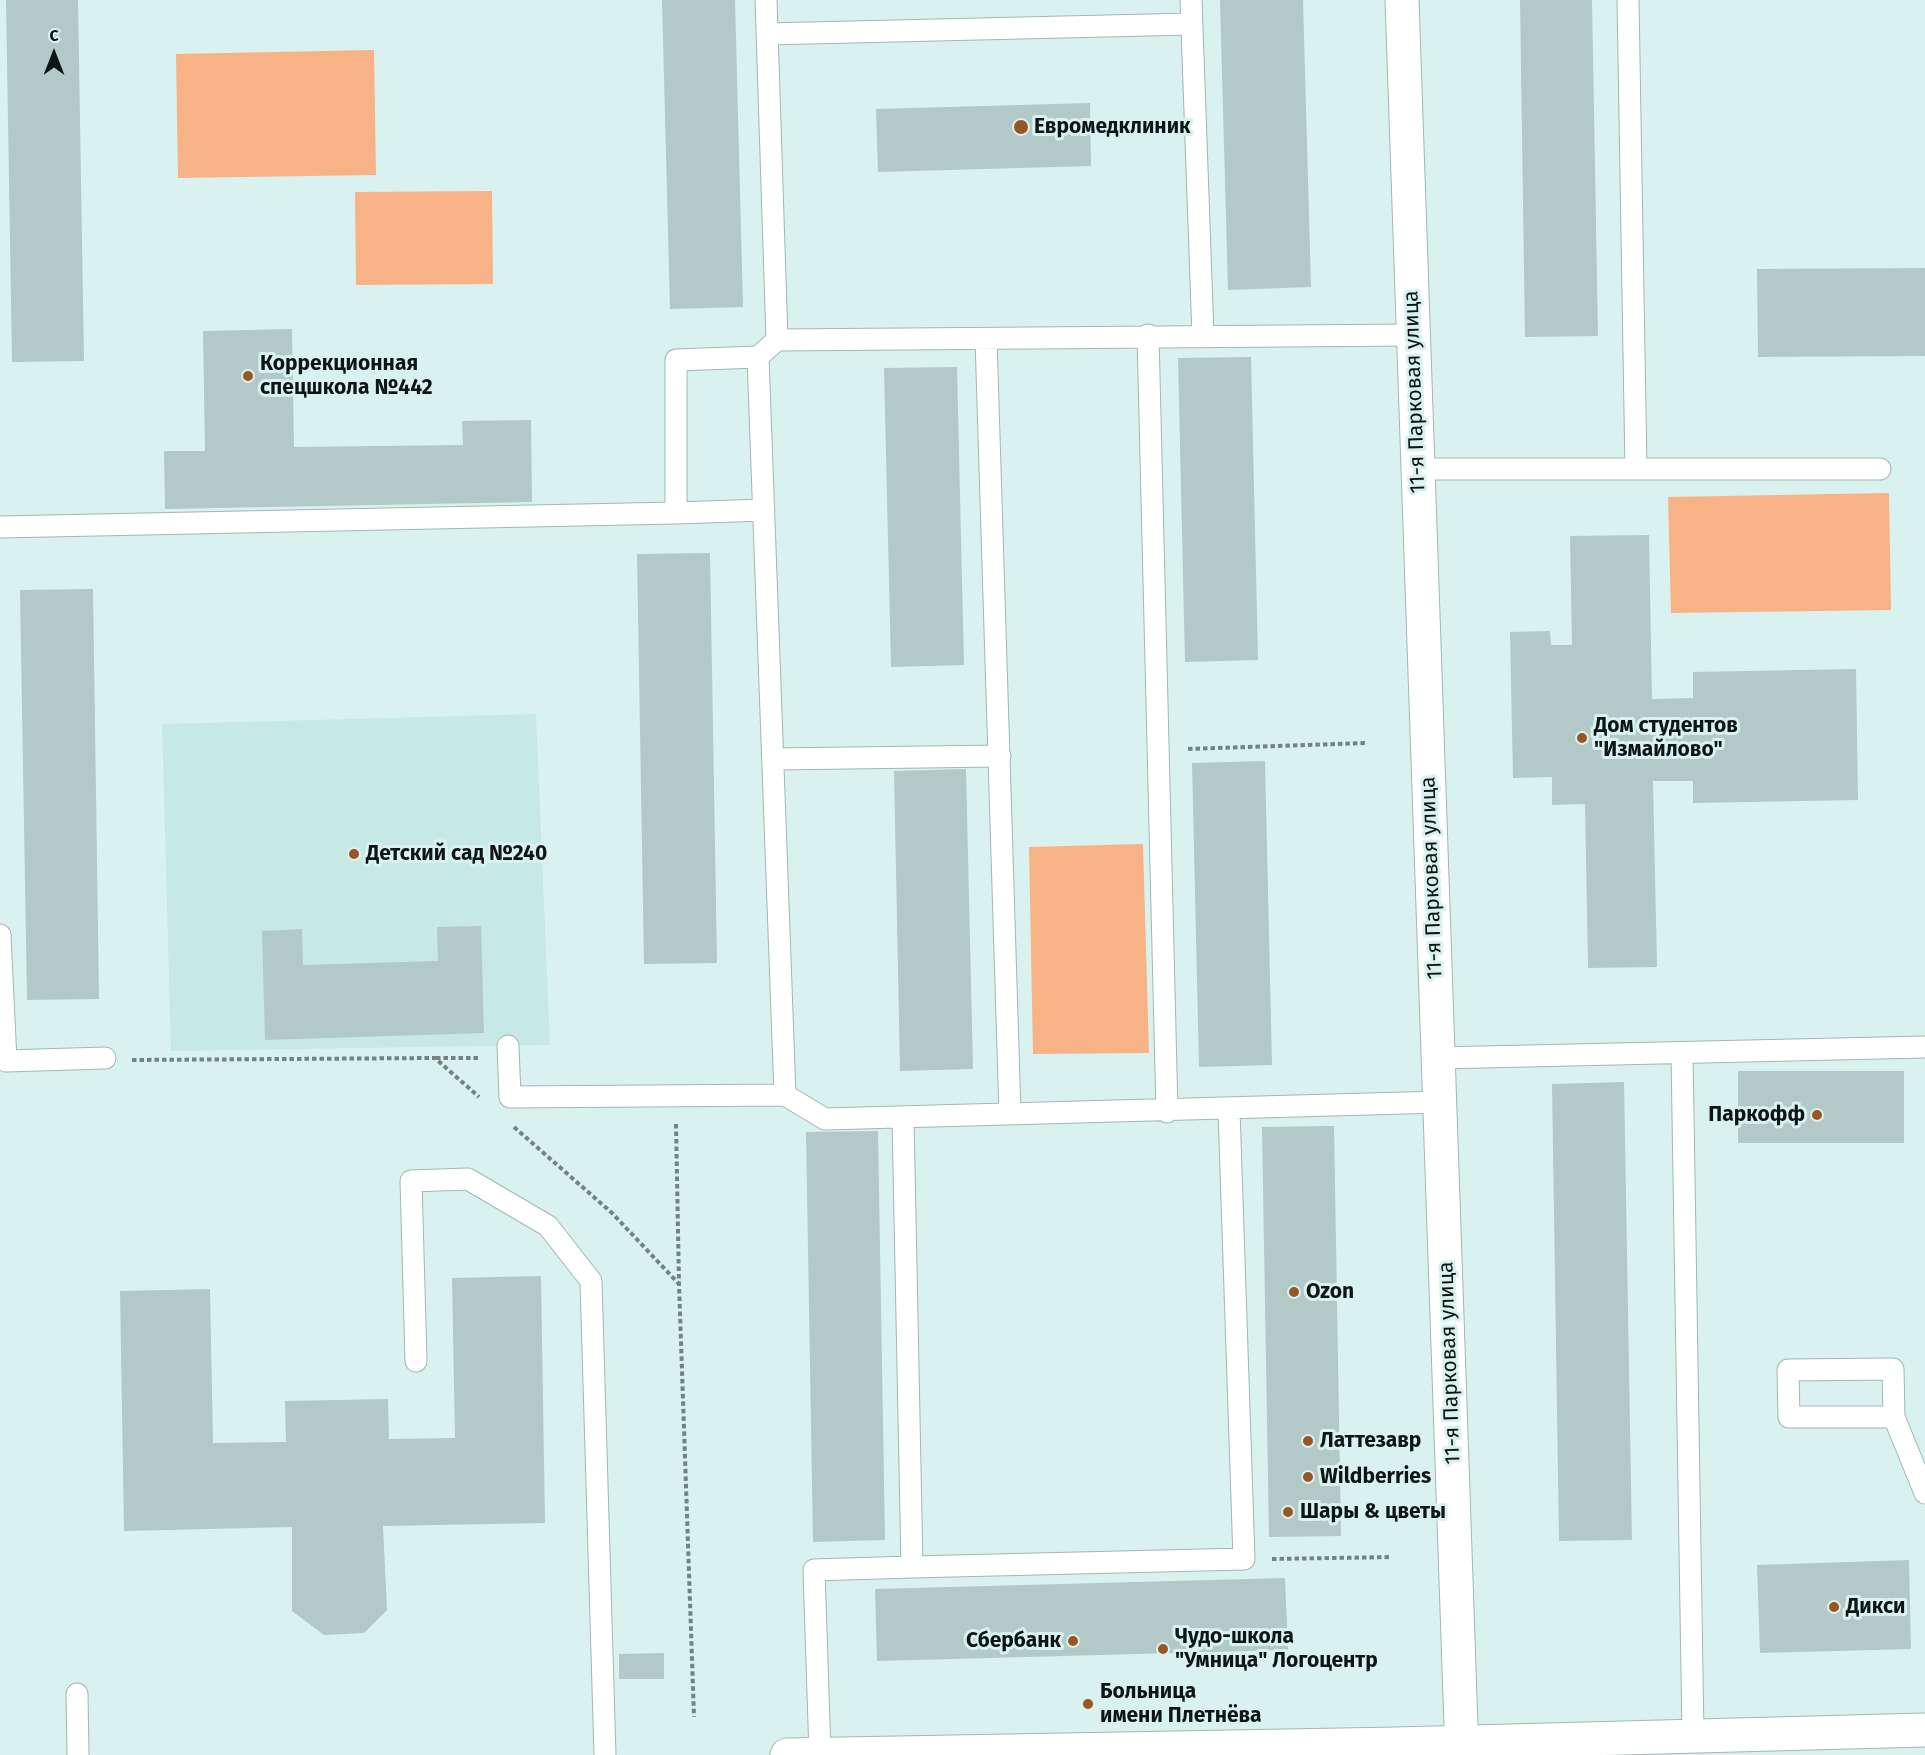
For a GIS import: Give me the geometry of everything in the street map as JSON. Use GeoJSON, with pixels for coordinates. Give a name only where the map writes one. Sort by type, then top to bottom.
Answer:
{"type":"FeatureCollection","features":[{"type":"Feature","properties":{"kind":"street","name":"11-я Парковая улица"},"geometry":{"type":"LineString","coordinates":[[1402,0],[1462,1748]]}},
{"type":"Feature","properties":{"kind":"street"},"geometry":{"type":"LineString","coordinates":[[786,1755],[1462,1748],[1693,1735],[1925,1730]]}},
{"type":"Feature","properties":{"kind":"lane"},"geometry":{"type":"LineString","coordinates":[[766,0],[777,340]]}},
{"type":"Feature","properties":{"kind":"lane"},"geometry":{"type":"LineString","coordinates":[[1191,0],[1203,336]]}},
{"type":"Feature","properties":{"kind":"lane"},"geometry":{"type":"LineString","coordinates":[[1628,0],[1636,470]]}},
{"type":"Feature","properties":{"kind":"lane"},"geometry":{"type":"LineString","coordinates":[[767,34],[1191,24]]}},
{"type":"Feature","properties":{"kind":"lane"},"geometry":{"type":"LineString","coordinates":[[676,513],[676,360],[758,357],[777,340],[986,339],[1148,335],[1413,335]]}},
{"type":"Feature","properties":{"kind":"lane"},"geometry":{"type":"LineString","coordinates":[[1148,335],[1167,1112]]}},
{"type":"Feature","properties":{"kind":"lane"},"geometry":{"type":"LineString","coordinates":[[986,339],[1010,1113]]}},
{"type":"Feature","properties":{"kind":"lane"},"geometry":{"type":"LineString","coordinates":[[758,357],[785,1095]]}},
{"type":"Feature","properties":{"kind":"lane"},"geometry":{"type":"LineString","coordinates":[[1418,470],[1880,469]]}},
{"type":"Feature","properties":{"kind":"lane"},"geometry":{"type":"LineString","coordinates":[[0,527],[764,510]]}},
{"type":"Feature","properties":{"kind":"lane"},"geometry":{"type":"LineString","coordinates":[[774,759],[1000,756]]}},
{"type":"Feature","properties":{"kind":"lane"},"geometry":{"type":"LineString","coordinates":[[0,935],[6,1061],[105,1058]]}},
{"type":"Feature","properties":{"kind":"lane"},"geometry":{"type":"LineString","coordinates":[[1439,1058],[1925,1047]]}},
{"type":"Feature","properties":{"kind":"lane"},"geometry":{"type":"LineString","coordinates":[[508,1052],[510,1097],[785,1095],[825,1119],[1010,1113],[1167,1112],[1441,1102]]}},
{"type":"Feature","properties":{"kind":"lane"},"geometry":{"type":"LineString","coordinates":[[1682,1053],[1693,1735]]}},
{"type":"Feature","properties":{"kind":"lane"},"geometry":{"type":"LineString","coordinates":[[820,1754],[814,1570],[1244,1559],[1229,1110]]}},
{"type":"Feature","properties":{"kind":"lane"},"geometry":{"type":"LineString","coordinates":[[903,1117],[912,1567]]}},
{"type":"Feature","properties":{"kind":"lane"},"geometry":{"type":"LineString","coordinates":[[416,1361],[411,1181],[468,1179],[548,1226],[591,1281],[605,1755]]}},
{"type":"Feature","properties":{"kind":"lane"},"geometry":{"type":"LineString","coordinates":[[1894,1417],[1789,1417],[1788,1370],[1893,1370],[1894,1417],[1925,1492]]}},
{"type":"Feature","properties":{"kind":"lane"},"geometry":{"type":"LineString","coordinates":[[77,1694],[78,1755]]}},
{"type":"Feature","properties":{"kind":"path"},"geometry":{"type":"LineString","coordinates":[[1157,750],[1367,743]]}},
{"type":"Feature","properties":{"kind":"path"},"geometry":{"type":"LineString","coordinates":[[105,1058],[158,1061],[435,1058],[508,1052]]}},
{"type":"Feature","properties":{"kind":"path"},"geometry":{"type":"LineString","coordinates":[[435,1058],[489,1105]]}},
{"type":"Feature","properties":{"kind":"path"},"geometry":{"type":"LineString","coordinates":[[676,1096],[679,1284],[694,1716]]}},
{"type":"Feature","properties":{"kind":"path"},"geometry":{"type":"LineString","coordinates":[[506,1120],[612,1213],[679,1284]]}},
{"type":"Feature","properties":{"kind":"path"},"geometry":{"type":"LineString","coordinates":[[1244,1559],[1392,1557]]}},
{"type":"Feature","properties":{"kind":"shaded area"},"geometry":{"type":"Polygon","coordinates":[[[374,50],[376,175],[178,178],[176,54],[374,50]]]}},
{"type":"Feature","properties":{"kind":"shaded area"},"geometry":{"type":"Polygon","coordinates":[[[492,191],[493,284],[356,285],[355,192],[492,191]]]}},
{"type":"Feature","properties":{"kind":"shaded area"},"geometry":{"type":"Polygon","coordinates":[[[1889,493],[1891,610],[1671,613],[1668,497],[1889,493]]]}},
{"type":"Feature","properties":{"kind":"shaded area","name":"Детский сад №240"},"geometry":{"type":"Polygon","coordinates":[[[536,714],[550,1045],[171,1051],[162,724],[536,714]]]}},
{"type":"Feature","properties":{"kind":"shaded area"},"geometry":{"type":"Polygon","coordinates":[[[1143,844],[1149,1053],[1033,1054],[1029,847],[1143,844]]]}},
{"type":"Feature","properties":{"kind":"building"},"geometry":{"type":"Polygon","coordinates":[[[6,0],[78,0],[84,361],[12,362],[6,0]]]}},
{"type":"Feature","properties":{"kind":"building"},"geometry":{"type":"Polygon","coordinates":[[[662,0],[735,0],[743,307],[670,309],[662,0]]]}},
{"type":"Feature","properties":{"kind":"building"},"geometry":{"type":"Polygon","coordinates":[[[1220,0],[1303,0],[1311,287],[1228,290],[1220,0]]]}},
{"type":"Feature","properties":{"kind":"building"},"geometry":{"type":"Polygon","coordinates":[[[1520,0],[1592,0],[1598,336],[1525,337],[1520,0]]]}},
{"type":"Feature","properties":{"kind":"building"},"geometry":{"type":"Polygon","coordinates":[[[1090,103],[1091,166],[878,172],[876,109],[1090,103]]]}},
{"type":"Feature","properties":{"kind":"building"},"geometry":{"type":"Polygon","coordinates":[[[1925,268],[1925,356],[1758,357],[1757,269],[1925,268]]]}},
{"type":"Feature","properties":{"kind":"building","name":"Коррекционная спецшкола №442"},"geometry":{"type":"Polygon","coordinates":[[[292,329],[294,447],[463,445],[462,421],[531,420],[532,502],[165,509],[164,451],[205,451],[203,331],[292,329]]]}},
{"type":"Feature","properties":{"kind":"building"},"geometry":{"type":"Polygon","coordinates":[[[1251,357],[1258,660],[1185,662],[1178,358],[1251,357]]]}},
{"type":"Feature","properties":{"kind":"building"},"geometry":{"type":"Polygon","coordinates":[[[957,367],[964,665],[891,667],[884,368],[957,367]]]}},
{"type":"Feature","properties":{"kind":"building","name":"Дом студентов \"Измайлово\""},"geometry":{"type":"Polygon","coordinates":[[[1649,535],[1652,699],[1693,698],[1693,672],[1856,669],[1858,800],[1693,803],[1693,781],[1653,781],[1657,967],[1588,968],[1585,804],[1552,805],[1552,777],[1513,778],[1510,632],[1550,631],[1551,645],[1572,645],[1570,536],[1649,535]]]}},
{"type":"Feature","properties":{"kind":"building"},"geometry":{"type":"Polygon","coordinates":[[[710,553],[717,963],[644,964],[637,554],[710,553]]]}},
{"type":"Feature","properties":{"kind":"building"},"geometry":{"type":"Polygon","coordinates":[[[93,589],[99,999],[27,1000],[20,590],[93,589]]]}},
{"type":"Feature","properties":{"kind":"building"},"geometry":{"type":"Polygon","coordinates":[[[1265,761],[1272,1065],[1199,1067],[1192,763],[1265,761]]]}},
{"type":"Feature","properties":{"kind":"building"},"geometry":{"type":"Polygon","coordinates":[[[966,769],[973,1069],[900,1071],[894,771],[966,769]]]}},
{"type":"Feature","properties":{"kind":"building"},"geometry":{"type":"Polygon","coordinates":[[[481,926],[484,1033],[265,1040],[262,931],[302,929],[303,965],[438,961],[437,927],[481,926]]]}},
{"type":"Feature","properties":{"kind":"building"},"geometry":{"type":"Polygon","coordinates":[[[1738,1071],[1904,1071],[1904,1143],[1738,1143],[1738,1071]]]}},
{"type":"Feature","properties":{"kind":"building"},"geometry":{"type":"Polygon","coordinates":[[[1624,1082],[1632,1540],[1559,1541],[1552,1084],[1624,1082]]]}},
{"type":"Feature","properties":{"kind":"building"},"geometry":{"type":"Polygon","coordinates":[[[1334,1126],[1341,1536],[1269,1537],[1262,1127],[1334,1126]]]}},
{"type":"Feature","properties":{"kind":"building"},"geometry":{"type":"Polygon","coordinates":[[[878,1131],[885,1540],[813,1542],[806,1132],[878,1131]]]}},
{"type":"Feature","properties":{"kind":"building"},"geometry":{"type":"Polygon","coordinates":[[[541,1276],[545,1523],[383,1526],[387,1610],[364,1633],[324,1635],[292,1611],[292,1527],[124,1531],[120,1291],[210,1289],[213,1443],[286,1442],[285,1401],[388,1399],[389,1439],[455,1438],[452,1278],[541,1276]]]}},
{"type":"Feature","properties":{"kind":"building","name":"Дикси"},"geometry":{"type":"Polygon","coordinates":[[[1909,1560],[1911,1649],[1760,1653],[1757,1565],[1909,1560]]]}},
{"type":"Feature","properties":{"kind":"building"},"geometry":{"type":"Polygon","coordinates":[[[1285,1578],[1288,1650],[877,1661],[875,1589],[1285,1578]]]}},
{"type":"Feature","properties":{"kind":"building"},"geometry":{"type":"Polygon","coordinates":[[[664,1653],[664,1679],[619,1679],[619,1654],[664,1653]]]}},
{"type":"Feature","properties":{"kind":"place","name":"Евромедклиник"},"geometry":{"type":"Point","coordinates":[1021,127]}},
{"type":"Feature","properties":{"kind":"place","name":"Коррекционная спецшкола №442"},"geometry":{"type":"Point","coordinates":[248,376]}},
{"type":"Feature","properties":{"kind":"place","name":"Дом студентов \"Измайлово\""},"geometry":{"type":"Point","coordinates":[1582,738]}},
{"type":"Feature","properties":{"kind":"place","name":"Детский сад №240"},"geometry":{"type":"Point","coordinates":[354,854]}},
{"type":"Feature","properties":{"kind":"place","name":"Паркофф"},"geometry":{"type":"Point","coordinates":[1817,1115]}},
{"type":"Feature","properties":{"kind":"place","name":"Ozon"},"geometry":{"type":"Point","coordinates":[1294,1292]}},
{"type":"Feature","properties":{"kind":"place","name":"Латтезавр"},"geometry":{"type":"Point","coordinates":[1308,1441]}},
{"type":"Feature","properties":{"kind":"place","name":"Wildberries"},"geometry":{"type":"Point","coordinates":[1308,1477]}},
{"type":"Feature","properties":{"kind":"place","name":"Шары & цветы"},"geometry":{"type":"Point","coordinates":[1288,1512]}},
{"type":"Feature","properties":{"kind":"place","name":"Дикси"},"geometry":{"type":"Point","coordinates":[1834,1607]}},
{"type":"Feature","properties":{"kind":"place","name":"Сбербанк"},"geometry":{"type":"Point","coordinates":[1073,1641]}},
{"type":"Feature","properties":{"kind":"place","name":"Чудо-школа \"Умница\" Логоцентр"},"geometry":{"type":"Point","coordinates":[1163,1649]}},
{"type":"Feature","properties":{"kind":"place","name":"Больница имени Плетнёва"},"geometry":{"type":"Point","coordinates":[1088,1704]}}]}
